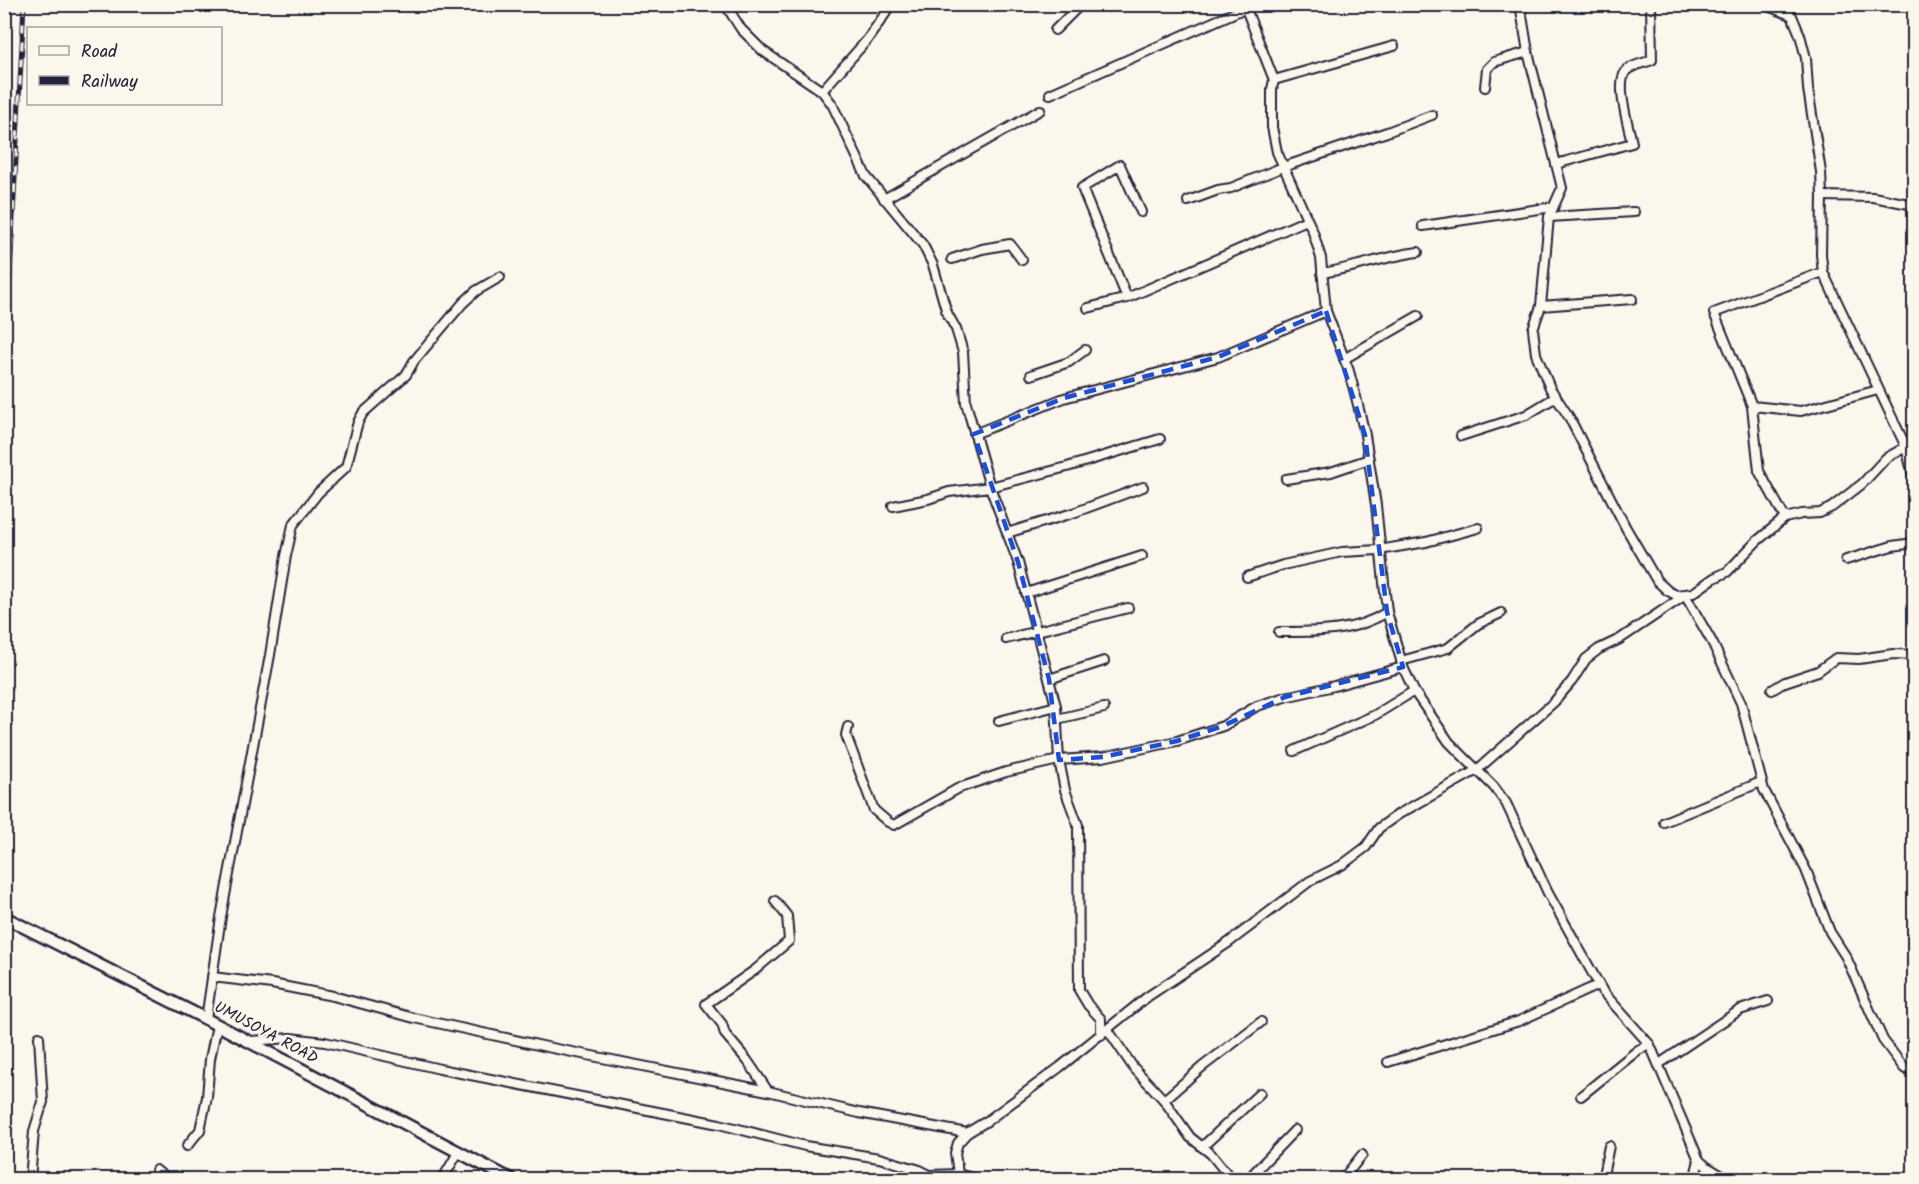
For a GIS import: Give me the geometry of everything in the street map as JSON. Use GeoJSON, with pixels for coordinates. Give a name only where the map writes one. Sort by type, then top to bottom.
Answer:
{"type":"FeatureCollection","features":[{"type":"Feature","properties":{"kind":"main road","name":"UMUSOYA ROAD"},"geometry":{"type":"LineString","coordinates":[[4,916],[512,1179]]}},
{"type":"Feature","properties":{"kind":"street"},"geometry":{"type":"LineString","coordinates":[[725,4],[741,29],[763,51],[822,91],[832,104],[866,176],[924,245],[933,265],[943,302],[956,328],[963,352],[966,403],[974,434],[990,487],[1018,562],[1056,706],[1059,760],[1065,790],[1078,825],[1079,990],[1088,1005],[1101,1019],[1104,1033],[1164,1100],[1190,1137],[1211,1154],[1232,1179]]}},
{"type":"Feature","properties":{"kind":"street"},"geometry":{"type":"LineString","coordinates":[[822,91],[867,40],[892,4]]}},
{"type":"Feature","properties":{"kind":"street"},"geometry":{"type":"LineString","coordinates":[[1055,30],[1081,4]]}},
{"type":"Feature","properties":{"kind":"street"},"geometry":{"type":"LineString","coordinates":[[1520,4],[1528,52],[1562,188],[1549,217],[1541,306],[1533,329],[1536,354],[1556,397],[1657,581],[1676,595],[1693,593],[1727,572],[1757,541],[1785,518],[1820,513],[1832,507],[1862,484],[1886,458],[1906,447],[1914,434]]}},
{"type":"Feature","properties":{"kind":"street"},"geometry":{"type":"LineString","coordinates":[[1556,164],[1632,143],[1621,80],[1627,70],[1652,60],[1651,4]]}},
{"type":"Feature","properties":{"kind":"street"},"geometry":{"type":"LineString","coordinates":[[1762,4],[1791,15]]}},
{"type":"Feature","properties":{"kind":"street"},"geometry":{"type":"LineString","coordinates":[[1786,4],[1800,35],[1806,58],[1822,195],[1823,272],[1906,447],[1914,479]]}},
{"type":"Feature","properties":{"kind":"street"},"geometry":{"type":"LineString","coordinates":[[1050,94],[1244,6],[1275,80],[1272,89],[1272,127],[1277,152],[1321,258],[1326,311],[1357,401],[1376,505],[1387,612],[1402,664],[1414,691],[1449,742],[1494,787],[1506,803],[1548,893],[1598,985],[1617,1010],[1650,1045],[1699,1160],[1729,1179]]}},
{"type":"Feature","properties":{"kind":"street"},"geometry":{"type":"LineString","coordinates":[[1275,80],[1395,46]]}},
{"type":"Feature","properties":{"kind":"street"},"geometry":{"type":"LineString","coordinates":[[1485,87],[1487,69],[1494,63],[1528,52]]}},
{"type":"Feature","properties":{"kind":"street"},"geometry":{"type":"LineString","coordinates":[[884,199],[1040,110]]}},
{"type":"Feature","properties":{"kind":"street"},"geometry":{"type":"LineString","coordinates":[[1188,201],[1218,190],[1231,188],[1283,166],[1432,115]]}},
{"type":"Feature","properties":{"kind":"street"},"geometry":{"type":"LineString","coordinates":[[1127,298],[1082,188],[1120,165],[1141,212]]}},
{"type":"Feature","properties":{"kind":"street"},"geometry":{"type":"LineString","coordinates":[[1822,195],[1873,197],[1914,205]]}},
{"type":"Feature","properties":{"kind":"street"},"geometry":{"type":"LineString","coordinates":[[1423,226],[1553,207]]}},
{"type":"Feature","properties":{"kind":"street"},"geometry":{"type":"LineString","coordinates":[[1549,217],[1634,212]]}},
{"type":"Feature","properties":{"kind":"street"},"geometry":{"type":"LineString","coordinates":[[1088,308],[1127,298],[1307,220]]}},
{"type":"Feature","properties":{"kind":"street"},"geometry":{"type":"LineString","coordinates":[[952,259],[982,249],[1010,244],[1022,260]]}},
{"type":"Feature","properties":{"kind":"street"},"geometry":{"type":"LineString","coordinates":[[1322,273],[1349,269],[1391,256],[1419,252]]}},
{"type":"Feature","properties":{"kind":"street"},"geometry":{"type":"LineString","coordinates":[[1785,518],[1759,471],[1752,406],[1714,313],[1823,272]]}},
{"type":"Feature","properties":{"kind":"street"},"geometry":{"type":"LineString","coordinates":[[206,1019],[221,917],[288,546],[294,525],[318,493],[346,467],[358,422],[363,413],[406,375],[414,361],[463,303],[476,291],[500,277]]}},
{"type":"Feature","properties":{"kind":"street"},"geometry":{"type":"LineString","coordinates":[[1541,306],[1632,299]]}},
{"type":"Feature","properties":{"kind":"street"},"geometry":{"type":"LineString","coordinates":[[974,434],[1064,398],[1218,357],[1326,311]]}},
{"type":"Feature","properties":{"kind":"street"},"geometry":{"type":"LineString","coordinates":[[1344,359],[1418,316]]}},
{"type":"Feature","properties":{"kind":"street"},"geometry":{"type":"LineString","coordinates":[[1032,375],[1069,362],[1086,350]]}},
{"type":"Feature","properties":{"kind":"street"},"geometry":{"type":"LineString","coordinates":[[1752,406],[1801,411],[1878,390]]}},
{"type":"Feature","properties":{"kind":"street"},"geometry":{"type":"LineString","coordinates":[[1461,436],[1526,415],[1556,397]]}},
{"type":"Feature","properties":{"kind":"street"},"geometry":{"type":"LineString","coordinates":[[893,506],[949,492],[990,487],[1160,439]]}},
{"type":"Feature","properties":{"kind":"street"},"geometry":{"type":"LineString","coordinates":[[1286,478],[1331,472],[1369,459]]}},
{"type":"Feature","properties":{"kind":"street"},"geometry":{"type":"LineString","coordinates":[[1007,533],[1084,509],[1143,487]]}},
{"type":"Feature","properties":{"kind":"street"},"geometry":{"type":"LineString","coordinates":[[1246,577],[1283,564],[1342,552],[1379,550],[1426,542],[1478,528]]}},
{"type":"Feature","properties":{"kind":"street"},"geometry":{"type":"LineString","coordinates":[[1846,560],[1892,546],[1914,543]]}},
{"type":"Feature","properties":{"kind":"street"},"geometry":{"type":"LineString","coordinates":[[1026,592],[1142,556]]}},
{"type":"Feature","properties":{"kind":"street"},"geometry":{"type":"LineString","coordinates":[[958,1174],[955,1153],[958,1143],[967,1133],[1026,1092],[1147,998],[1228,943],[1310,881],[1342,865],[1366,847],[1379,828],[1399,814],[1477,770],[1554,702],[1572,681],[1586,659],[1685,595]]}},
{"type":"Feature","properties":{"kind":"street"},"geometry":{"type":"LineString","coordinates":[[1685,595],[1712,642],[1741,703],[1764,790],[1806,870],[1830,932],[1846,957],[1882,1040],[1904,1068],[1914,1074]]}},
{"type":"Feature","properties":{"kind":"street"},"geometry":{"type":"LineString","coordinates":[[1006,639],[1037,633],[1128,608]]}},
{"type":"Feature","properties":{"kind":"street"},"geometry":{"type":"LineString","coordinates":[[1279,632],[1314,632],[1353,628],[1387,612]]}},
{"type":"Feature","properties":{"kind":"street"},"geometry":{"type":"LineString","coordinates":[[848,727],[846,735],[874,810],[894,825],[959,788],[1006,772],[1059,760],[1103,758],[1177,741],[1223,726],[1257,706],[1334,686],[1448,648],[1478,624],[1501,613]]}},
{"type":"Feature","properties":{"kind":"street"},"geometry":{"type":"LineString","coordinates":[[1772,690],[1785,682],[1818,671],[1836,658],[1859,659],[1893,654],[1914,655]]}},
{"type":"Feature","properties":{"kind":"street"},"geometry":{"type":"LineString","coordinates":[[1049,679],[1104,661]]}},
{"type":"Feature","properties":{"kind":"street"},"geometry":{"type":"LineString","coordinates":[[1294,752],[1375,715],[1414,691]]}},
{"type":"Feature","properties":{"kind":"street"},"geometry":{"type":"LineString","coordinates":[[999,721],[1056,706]]}},
{"type":"Feature","properties":{"kind":"street"},"geometry":{"type":"LineString","coordinates":[[1058,719],[1104,708]]}},
{"type":"Feature","properties":{"kind":"street"},"geometry":{"type":"LineString","coordinates":[[1664,822],[1761,782]]}},
{"type":"Feature","properties":{"kind":"street"},"geometry":{"type":"LineString","coordinates":[[768,1091],[747,1060],[725,1034],[718,1018],[706,1004],[755,970],[789,940],[787,916],[775,901]]}},
{"type":"Feature","properties":{"kind":"street"},"geometry":{"type":"LineString","coordinates":[[212,977],[272,984],[323,994],[414,1018],[525,1042],[768,1091],[859,1113],[967,1133]]}},
{"type":"Feature","properties":{"kind":"street"},"geometry":{"type":"LineString","coordinates":[[1388,1062],[1519,1021],[1598,985]]}},
{"type":"Feature","properties":{"kind":"street"},"geometry":{"type":"LineString","coordinates":[[1659,1065],[1740,1010],[1768,1001]]}},
{"type":"Feature","properties":{"kind":"street"},"geometry":{"type":"LineString","coordinates":[[1164,1100],[1202,1067],[1261,1022]]}},
{"type":"Feature","properties":{"kind":"street"},"geometry":{"type":"LineString","coordinates":[[187,1146],[200,1130],[217,1025]]}},
{"type":"Feature","properties":{"kind":"street"},"geometry":{"type":"LineString","coordinates":[[30,1179],[34,1131],[43,1102],[39,1038]]}},
{"type":"Feature","properties":{"kind":"street"},"geometry":{"type":"LineString","coordinates":[[249,1041],[290,1038],[326,1042],[440,1069],[719,1124],[805,1146],[879,1158],[930,1175],[958,1174],[980,1179]]}},
{"type":"Feature","properties":{"kind":"street"},"geometry":{"type":"LineString","coordinates":[[1581,1096],[1638,1050],[1650,1045]]}},
{"type":"Feature","properties":{"kind":"street"},"geometry":{"type":"LineString","coordinates":[[1202,1147],[1260,1094]]}},
{"type":"Feature","properties":{"kind":"street"},"geometry":{"type":"LineString","coordinates":[[1247,1179],[1294,1130]]}},
{"type":"Feature","properties":{"kind":"street"},"geometry":{"type":"LineString","coordinates":[[1602,1179],[1609,1146]]}},
{"type":"Feature","properties":{"kind":"street"},"geometry":{"type":"LineString","coordinates":[[442,1179],[459,1151]]}},
{"type":"Feature","properties":{"kind":"street"},"geometry":{"type":"LineString","coordinates":[[1342,1179],[1362,1155]]}},
{"type":"Feature","properties":{"kind":"street"},"geometry":{"type":"LineString","coordinates":[[1694,1179],[1699,1160]]}},
{"type":"Feature","properties":{"kind":"street"},"geometry":{"type":"LineString","coordinates":[[156,1170],[168,1179]]}},
{"type":"Feature","properties":{"kind":"highlighted area"},"geometry":{"type":"Polygon","coordinates":[[[1326,311],[1365,435],[1387,612],[1403,667],[1285,697],[1223,726],[1177,741],[1103,757],[1059,760],[1049,679],[1018,562],[974,434],[1064,398],[1218,357],[1326,311]]]}},
{"type":"Feature","properties":{"kind":"railway"},"geometry":{"type":"LineString","coordinates":[[4,391],[24,4]]}}]}
